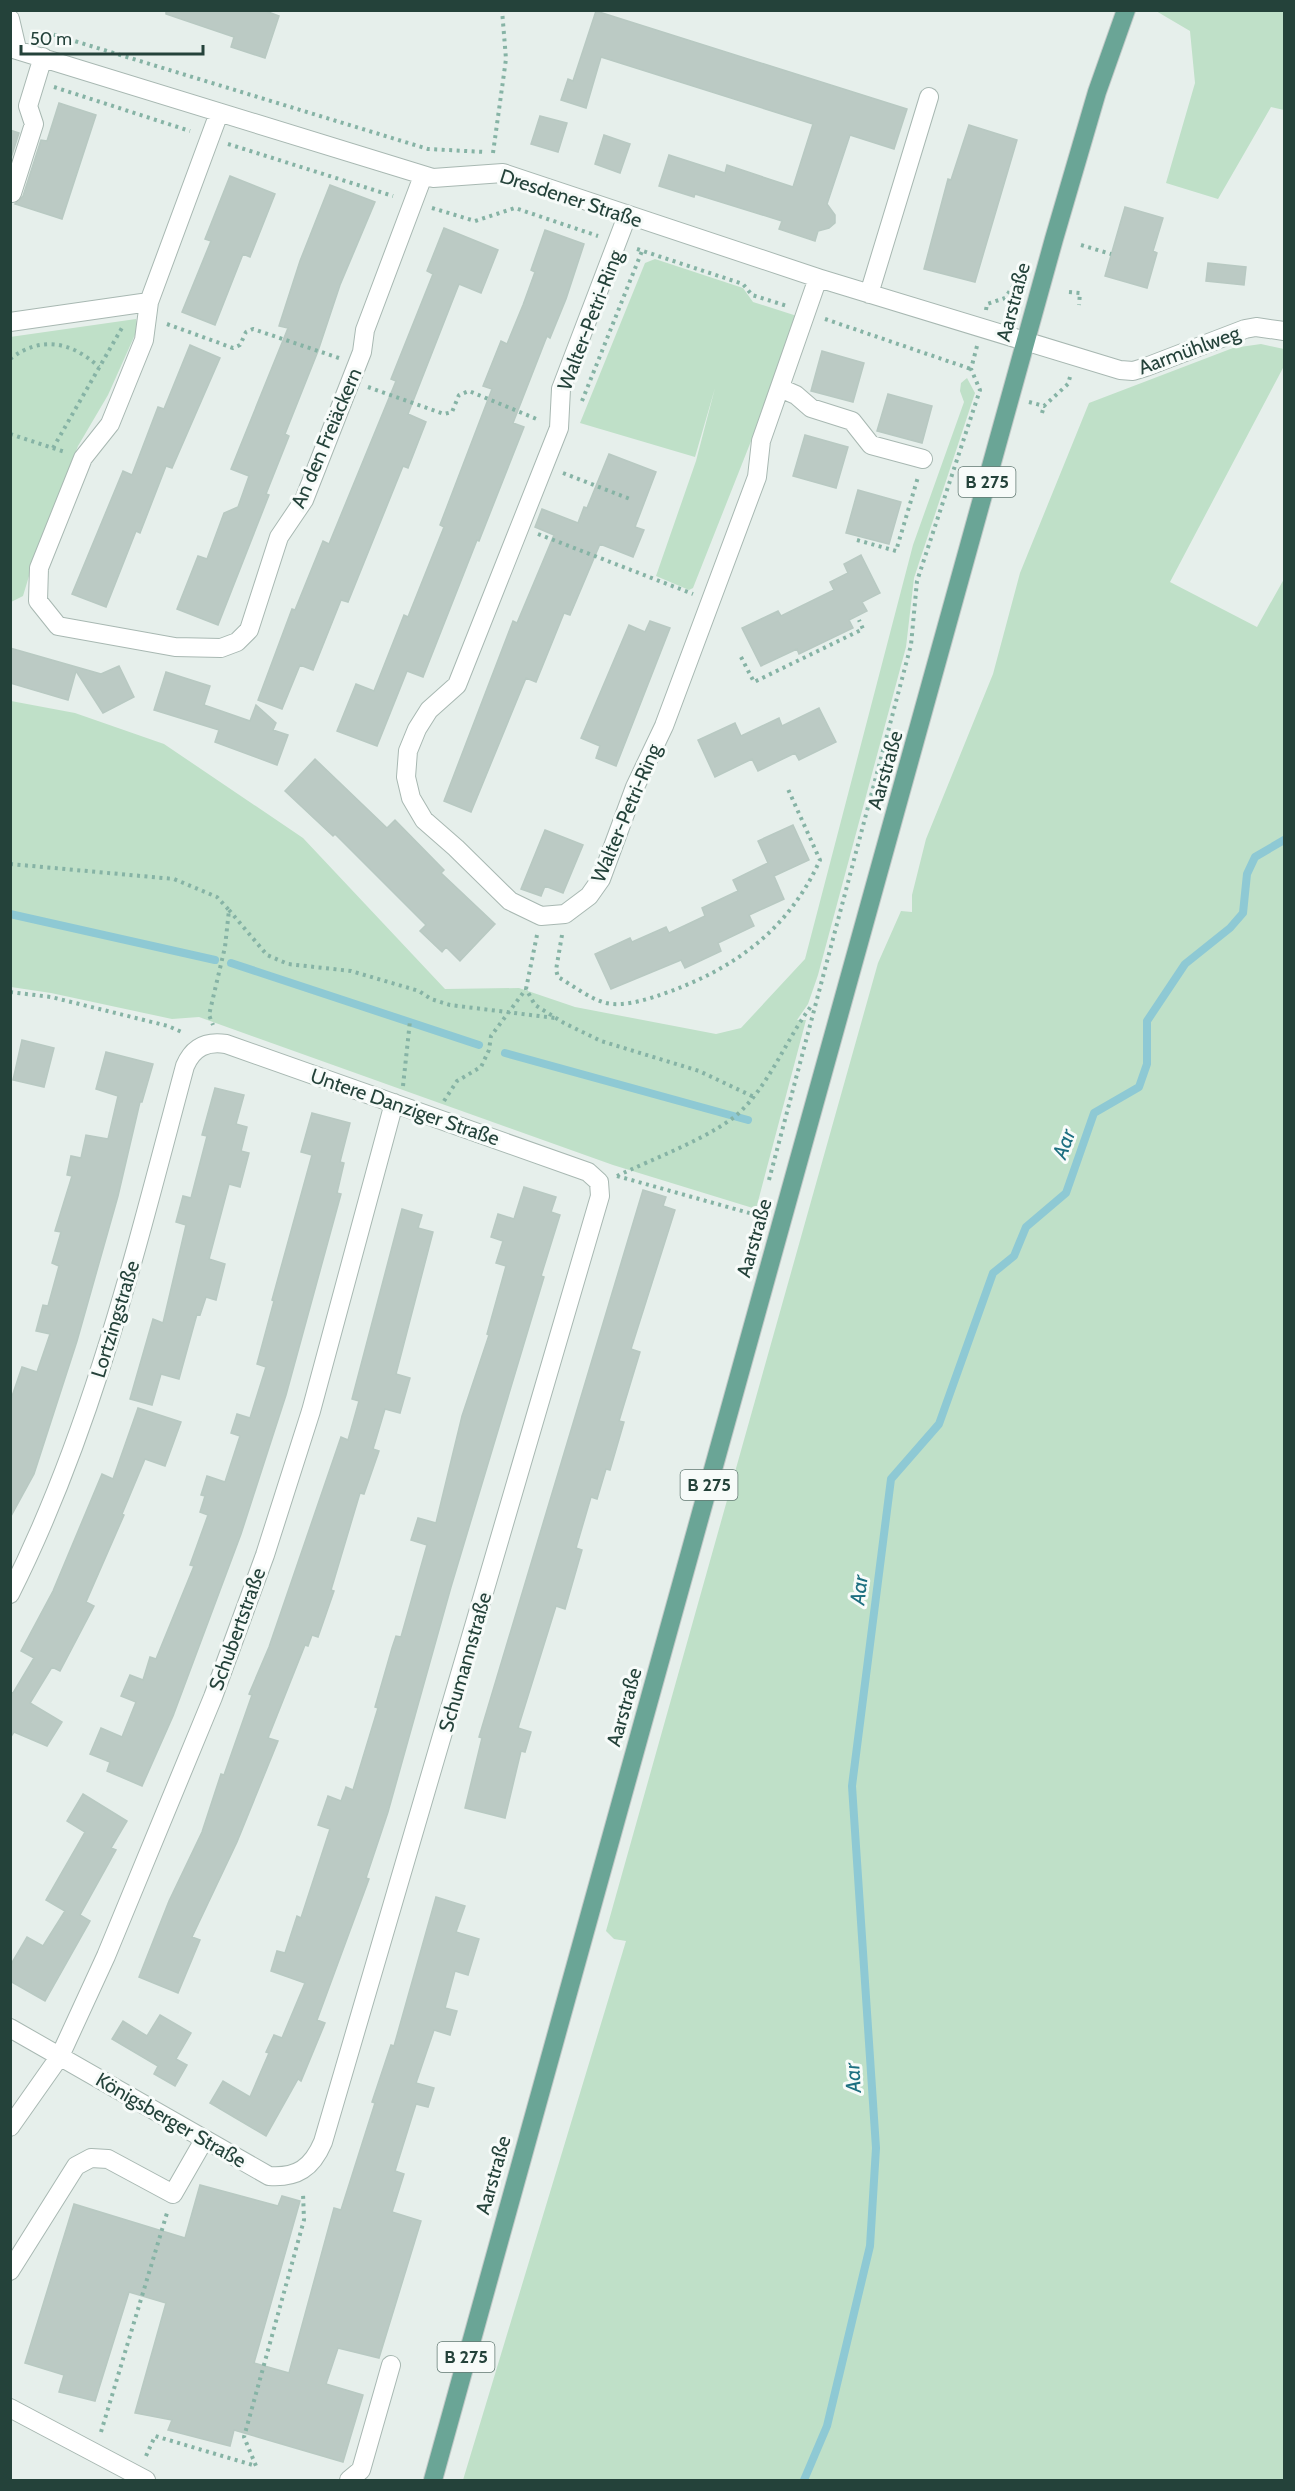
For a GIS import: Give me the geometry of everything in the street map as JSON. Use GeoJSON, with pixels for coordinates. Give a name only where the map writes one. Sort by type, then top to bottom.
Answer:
{"type":"FeatureCollection","features":[{"type":"Feature","properties":{"kind":"main road","name":"Aarstraße"},"geometry":{"type":"LineString","coordinates":[[433,2481],[1010,397],[1082,142],[1126,10]]}},
{"type":"Feature","properties":{"kind":"street"},"geometry":{"type":"LineString","coordinates":[[10,20],[14,49]]}},
{"type":"Feature","properties":{"kind":"street","name":"Dresdener Straße"},"geometry":{"type":"LineString","coordinates":[[14,49],[423,176],[433,178],[503,173],[818,278],[1026,342]]}},
{"type":"Feature","properties":{"kind":"street"},"geometry":{"type":"LineString","coordinates":[[12,193],[34,124],[28,105],[43,57]]}},
{"type":"Feature","properties":{"kind":"street"},"geometry":{"type":"LineString","coordinates":[[869,294],[928,97]]}},
{"type":"Feature","properties":{"kind":"street","name":"An den Freiäckern"},"geometry":{"type":"LineString","coordinates":[[219,113],[144,308],[144,340],[110,424],[82,458],[39,568],[38,600],[58,626],[175,647],[221,648],[237,642],[249,630],[279,537],[304,500],[354,372],[365,330],[423,176]]}},
{"type":"Feature","properties":{"kind":"street","name":"Walter-Petri-Ring"},"geometry":{"type":"LineString","coordinates":[[627,216],[619,243],[561,389],[559,428],[457,686],[429,711],[417,729],[408,751],[406,777],[411,798],[424,820],[510,901],[541,916],[565,914],[589,896],[601,879],[635,787],[664,726],[757,477],[761,441],[818,278]]}},
{"type":"Feature","properties":{"kind":"street"},"geometry":{"type":"LineString","coordinates":[[10,322],[144,308]]}},
{"type":"Feature","properties":{"kind":"street","name":"Aarmühlweg"},"geometry":{"type":"LineString","coordinates":[[1026,342],[1075,358],[1132,371],[1245,329],[1257,327],[1284,331]]}},
{"type":"Feature","properties":{"kind":"street"},"geometry":{"type":"LineString","coordinates":[[780,388],[796,394],[810,408],[852,421],[871,445],[923,459]]}},
{"type":"Feature","properties":{"kind":"street","name":"Untere Danziger Straße"},"geometry":{"type":"LineString","coordinates":[[212,1044],[394,1103],[608,1179]]}},
{"type":"Feature","properties":{"kind":"street","name":"Lortzingstraße"},"geometry":{"type":"LineString","coordinates":[[10,1594],[31,1553],[76,1444],[118,1319],[185,1066],[190,1054],[212,1044]]}},
{"type":"Feature","properties":{"kind":"street","name":"Schubertstraße"},"geometry":{"type":"LineString","coordinates":[[10,2127],[60,2056],[106,1956],[199,1729],[265,1556],[312,1411],[394,1103]]}},
{"type":"Feature","properties":{"kind":"street","name":"Schumannstraße"},"geometry":{"type":"LineString","coordinates":[[303,2171],[316,2159],[323,2142],[600,1196],[608,1179]]}},
{"type":"Feature","properties":{"kind":"street","name":"Königsberger Straße"},"geometry":{"type":"LineString","coordinates":[[10,2028],[268,2176],[286,2177],[303,2171]]}},
{"type":"Feature","properties":{"kind":"street"},"geometry":{"type":"LineString","coordinates":[[10,2271],[76,2166],[91,2158],[108,2159],[173,2194],[204,2139]]}},
{"type":"Feature","properties":{"kind":"street"},"geometry":{"type":"LineString","coordinates":[[349,2481],[361,2470],[391,2365]]}},
{"type":"Feature","properties":{"kind":"street"},"geometry":{"type":"LineString","coordinates":[[10,2408],[94,2453],[130,2476]]}},
{"type":"Feature","properties":{"kind":"path"},"geometry":{"type":"LineString","coordinates":[[502,10],[506,59],[493,154],[503,173],[515,208]]}},
{"type":"Feature","properties":{"kind":"path"},"geometry":{"type":"LineString","coordinates":[[14,49],[45,32],[428,149],[476,150],[493,154]]}},
{"type":"Feature","properties":{"kind":"path"},"geometry":{"type":"LineString","coordinates":[[35,81],[475,221],[515,208],[743,284],[752,295],[971,369]]}},
{"type":"Feature","properties":{"kind":"path"},"geometry":{"type":"LineString","coordinates":[[1081,245],[1111,254]]}},
{"type":"Feature","properties":{"kind":"path"},"geometry":{"type":"LineString","coordinates":[[53,448],[99,367],[144,308],[233,348],[240,345],[246,332],[253,329],[444,414],[452,412],[459,394],[468,391],[559,428],[581,405],[642,251]]}},
{"type":"Feature","properties":{"kind":"path"},"geometry":{"type":"LineString","coordinates":[[608,1179],[730,1122],[754,1097],[798,1024],[814,1003],[844,901],[911,645],[917,581],[980,390],[971,369],[987,304],[1005,298],[1025,267]]}},
{"type":"Feature","properties":{"kind":"path"},"geometry":{"type":"LineString","coordinates":[[1069,292],[1080,293],[1079,305]]}},
{"type":"Feature","properties":{"kind":"path"},"geometry":{"type":"LineString","coordinates":[[10,359],[42,343],[60,344],[84,353],[99,367]]}},
{"type":"Feature","properties":{"kind":"path"},"geometry":{"type":"LineString","coordinates":[[1042,413],[1044,406],[1068,384],[1075,358]]}},
{"type":"Feature","properties":{"kind":"path"},"geometry":{"type":"LineString","coordinates":[[980,390],[1044,406]]}},
{"type":"Feature","properties":{"kind":"path"},"geometry":{"type":"LineString","coordinates":[[10,434],[82,458]]}},
{"type":"Feature","properties":{"kind":"path"},"geometry":{"type":"LineString","coordinates":[[856,540],[896,551],[923,459]]}},
{"type":"Feature","properties":{"kind":"path"},"geometry":{"type":"LineString","coordinates":[[544,466],[630,499]]}},
{"type":"Feature","properties":{"kind":"path"},"geometry":{"type":"LineString","coordinates":[[520,527],[711,601]]}},
{"type":"Feature","properties":{"kind":"path"},"geometry":{"type":"LineString","coordinates":[[741,657],[754,682],[864,629],[859,620]]}},
{"type":"Feature","properties":{"kind":"path"},"geometry":{"type":"LineString","coordinates":[[562,934],[556,970],[558,977],[606,1003],[622,1004],[653,997],[689,985],[730,963],[764,939],[788,913],[807,890],[820,860],[787,787]]}},
{"type":"Feature","properties":{"kind":"path"},"geometry":{"type":"LineString","coordinates":[[10,864],[174,879],[217,897],[267,955],[288,964],[351,970],[419,991],[431,999],[450,1005],[555,1018]]}},
{"type":"Feature","properties":{"kind":"path"},"geometry":{"type":"LineString","coordinates":[[10,992],[51,997],[168,1026],[212,1044],[209,1015],[225,947],[229,910]]}},
{"type":"Feature","properties":{"kind":"path"},"geometry":{"type":"LineString","coordinates":[[437,1118],[457,1081],[481,1067],[489,1050],[491,1036],[526,989],[541,916]]}},
{"type":"Feature","properties":{"kind":"path"},"geometry":{"type":"LineString","coordinates":[[526,989],[535,1005],[555,1018],[601,1041],[699,1071],[754,1097]]}},
{"type":"Feature","properties":{"kind":"path"},"geometry":{"type":"LineString","coordinates":[[394,1103],[406,1081],[410,1022]]}},
{"type":"Feature","properties":{"kind":"path"},"geometry":{"type":"LineString","coordinates":[[608,1179],[760,1216]]}},
{"type":"Feature","properties":{"kind":"path"},"geometry":{"type":"LineString","coordinates":[[130,2476],[154,2436],[255,2466],[244,2437],[304,2220],[303,2171]]}},
{"type":"Feature","properties":{"kind":"path"},"geometry":{"type":"LineString","coordinates":[[94,2453],[173,2194]]}},
{"type":"Feature","properties":{"kind":"green space"},"geometry":{"type":"Polygon","coordinates":[[[1156,11],[1284,11],[1284,110],[1271,107],[1218,199],[1166,183],[1195,83],[1190,31],[1156,11]]]}},
{"type":"Feature","properties":{"kind":"green space"},"geometry":{"type":"Polygon","coordinates":[[[655,259],[743,288],[753,302],[800,317],[693,588],[689,590],[656,576],[696,461],[715,388],[695,457],[580,423],[645,263],[655,259]]]}},
{"type":"Feature","properties":{"kind":"green space"},"geometry":{"type":"Polygon","coordinates":[[[136,319],[138,328],[108,395],[78,446],[35,556],[23,596],[11,602],[10,337],[136,319]]]}},
{"type":"Feature","properties":{"kind":"green space"},"geometry":{"type":"Polygon","coordinates":[[[1261,344],[1284,349],[1284,366],[1170,582],[1257,627],[1284,579],[1284,2480],[463,2480],[626,1941],[614,1939],[606,1931],[878,963],[901,911],[912,912],[912,895],[926,839],[993,674],[1020,573],[1089,403],[1233,348],[1261,344]]]}},
{"type":"Feature","properties":{"kind":"green space"},"geometry":{"type":"Polygon","coordinates":[[[967,378],[975,393],[914,578],[906,647],[818,975],[808,1004],[797,1020],[806,1020],[756,1209],[613,1165],[199,1017],[172,1019],[51,993],[11,987],[11,701],[75,713],[164,744],[303,838],[445,989],[519,988],[575,1007],[716,1034],[741,1028],[805,959],[913,545],[964,402],[960,391],[961,383],[967,378]]]}},
{"type":"Feature","properties":{"kind":"building"},"geometry":{"type":"Polygon","coordinates":[[[166,10],[263,10],[279,16],[265,58],[231,47],[234,37],[166,14],[166,10]]]}},
{"type":"Feature","properties":{"kind":"building"},"geometry":{"type":"Polygon","coordinates":[[[596,11],[907,109],[894,149],[850,135],[827,204],[835,215],[835,223],[829,228],[818,231],[815,241],[779,229],[782,221],[695,194],[694,197],[659,186],[669,155],[725,173],[727,165],[793,187],[813,124],[601,57],[586,108],[561,100],[568,79],[573,81],[596,11]]]}},
{"type":"Feature","properties":{"kind":"building"},"geometry":{"type":"Polygon","coordinates":[[[59,103],[96,115],[62,219],[15,204],[23,196],[41,140],[47,141],[59,103]]]}},
{"type":"Feature","properties":{"kind":"building"},"geometry":{"type":"Polygon","coordinates":[[[540,116],[567,123],[558,152],[531,144],[540,116]]]}},
{"type":"Feature","properties":{"kind":"building"},"geometry":{"type":"Polygon","coordinates":[[[969,125],[1017,140],[975,282],[924,269],[948,179],[951,180],[969,125]]]}},
{"type":"Feature","properties":{"kind":"building"},"geometry":{"type":"Polygon","coordinates":[[[10,130],[19,133],[10,161],[10,130]]]}},
{"type":"Feature","properties":{"kind":"building"},"geometry":{"type":"Polygon","coordinates":[[[604,135],[630,144],[620,173],[595,164],[604,135]]]}},
{"type":"Feature","properties":{"kind":"building"},"geometry":{"type":"Polygon","coordinates":[[[230,176],[275,194],[250,257],[243,254],[215,325],[182,312],[211,241],[205,239],[230,176]]]}},
{"type":"Feature","properties":{"kind":"building"},"geometry":{"type":"Polygon","coordinates":[[[330,185],[375,202],[340,285],[318,351],[285,434],[289,436],[266,494],[269,495],[218,625],[177,609],[198,556],[207,559],[224,513],[238,507],[249,476],[231,469],[288,328],[279,326],[300,261],[330,185]]]}},
{"type":"Feature","properties":{"kind":"building"},"geometry":{"type":"Polygon","coordinates":[[[1125,207],[1163,218],[1153,251],[1157,253],[1147,288],[1105,276],[1125,207]]]}},
{"type":"Feature","properties":{"kind":"building"},"geometry":{"type":"Polygon","coordinates":[[[444,228],[498,250],[481,293],[459,284],[408,414],[426,422],[408,468],[403,466],[348,602],[341,600],[313,670],[300,665],[282,709],[258,700],[292,609],[295,610],[323,541],[329,544],[396,381],[391,379],[433,274],[427,271],[444,228]]]}},
{"type":"Feature","properties":{"kind":"building"},"geometry":{"type":"Polygon","coordinates":[[[545,230],[584,244],[566,299],[550,338],[547,336],[513,423],[524,427],[423,677],[407,671],[377,746],[337,731],[356,684],[374,691],[404,615],[408,617],[444,527],[440,525],[492,389],[483,386],[501,341],[507,344],[523,305],[535,272],[531,270],[545,230]]]}},
{"type":"Feature","properties":{"kind":"building"},"geometry":{"type":"Polygon","coordinates":[[[1208,263],[1246,267],[1244,285],[1206,281],[1208,263]]]}},
{"type":"Feature","properties":{"kind":"building"},"geometry":{"type":"Polygon","coordinates":[[[190,345],[220,358],[172,468],[166,466],[140,533],[136,531],[106,607],[72,594],[123,471],[132,475],[158,407],[164,409],[190,345]]]}},
{"type":"Feature","properties":{"kind":"building"},"geometry":{"type":"Polygon","coordinates":[[[822,351],[864,363],[853,402],[811,391],[822,351]]]}},
{"type":"Feature","properties":{"kind":"building"},"geometry":{"type":"Polygon","coordinates":[[[888,394],[932,406],[922,443],[877,431],[888,394]]]}},
{"type":"Feature","properties":{"kind":"building"},"geometry":{"type":"Polygon","coordinates":[[[805,435],[848,447],[836,488],[793,476],[805,435]]]}},
{"type":"Feature","properties":{"kind":"building"},"geometry":{"type":"Polygon","coordinates":[[[609,454],[656,472],[635,527],[644,530],[633,557],[600,544],[570,615],[564,613],[536,682],[526,678],[471,812],[444,801],[513,621],[517,623],[554,535],[535,527],[542,509],[578,523],[584,507],[587,508],[609,454]]]}},
{"type":"Feature","properties":{"kind":"building"},"geometry":{"type":"Polygon","coordinates":[[[858,490],[901,502],[889,544],[846,533],[858,490]]]}},
{"type":"Feature","properties":{"kind":"building"},"geometry":{"type":"Polygon","coordinates":[[[861,555],[880,593],[862,602],[867,611],[849,620],[853,628],[799,654],[797,649],[761,666],[742,628],[778,611],[781,616],[834,590],[830,582],[848,573],[844,564],[861,555]]]}},
{"type":"Feature","properties":{"kind":"building"},"geometry":{"type":"Polygon","coordinates":[[[650,621],[670,628],[616,766],[596,758],[600,746],[581,738],[629,625],[645,632],[650,621]]]}},
{"type":"Feature","properties":{"kind":"building"},"geometry":{"type":"Polygon","coordinates":[[[10,648],[101,674],[119,666],[134,697],[103,713],[76,671],[68,700],[10,683],[10,648]]]}},
{"type":"Feature","properties":{"kind":"building"},"geometry":{"type":"Polygon","coordinates":[[[166,672],[210,686],[204,705],[250,721],[256,705],[276,723],[273,730],[288,735],[277,765],[215,742],[219,730],[154,710],[166,672]]]}},
{"type":"Feature","properties":{"kind":"building"},"geometry":{"type":"Polygon","coordinates":[[[819,708],[836,742],[799,760],[795,753],[758,771],[752,759],[715,777],[698,740],[735,723],[741,736],[779,718],[782,726],[819,708]]]}},
{"type":"Feature","properties":{"kind":"building"},"geometry":{"type":"Polygon","coordinates":[[[315,759],[387,828],[395,820],[444,870],[441,873],[495,924],[460,961],[446,947],[442,952],[420,931],[426,925],[335,834],[333,836],[285,791],[315,759]]]}},
{"type":"Feature","properties":{"kind":"building"},"geometry":{"type":"Polygon","coordinates":[[[793,825],[809,860],[774,876],[784,899],[749,915],[754,926],[718,943],[721,951],[685,968],[681,960],[611,989],[595,954],[630,938],[632,942],[666,927],[669,933],[705,916],[702,908],[738,891],[733,880],[768,863],[758,841],[793,825]]]}},
{"type":"Feature","properties":{"kind":"building"},"geometry":{"type":"Polygon","coordinates":[[[545,830],[583,845],[563,893],[545,886],[541,896],[521,889],[545,830]]]}},
{"type":"Feature","properties":{"kind":"building"},"geometry":{"type":"Polygon","coordinates":[[[22,1040],[54,1048],[44,1087],[13,1080],[22,1040]]]}},
{"type":"Feature","properties":{"kind":"building"},"geometry":{"type":"Polygon","coordinates":[[[106,1052],[153,1064],[142,1102],[140,1102],[118,1196],[77,1341],[34,1474],[10,1518],[10,1402],[22,1367],[37,1372],[50,1334],[36,1331],[43,1305],[48,1306],[59,1266],[52,1263],[61,1232],[55,1231],[72,1176],[67,1175],[71,1156],[81,1158],[86,1135],[108,1139],[118,1096],[96,1089],[106,1052]]]}},
{"type":"Feature","properties":{"kind":"building"},"geometry":{"type":"Polygon","coordinates":[[[215,1088],[244,1095],[236,1124],[247,1127],[241,1151],[249,1153],[240,1187],[229,1184],[209,1259],[225,1264],[216,1300],[206,1297],[200,1315],[197,1314],[179,1379],[161,1374],[152,1405],[130,1399],[153,1319],[163,1323],[186,1225],[176,1222],[183,1196],[191,1198],[207,1136],[202,1135],[215,1088]]]}},
{"type":"Feature","properties":{"kind":"building"},"geometry":{"type":"Polygon","coordinates":[[[312,1113],[350,1123],[340,1162],[344,1163],[337,1193],[341,1194],[286,1395],[241,1534],[173,1716],[142,1786],[107,1771],[110,1762],[90,1754],[101,1728],[122,1737],[136,1702],[121,1696],[130,1675],[143,1680],[150,1657],[156,1659],[194,1566],[190,1565],[208,1515],[200,1512],[205,1496],[201,1495],[207,1476],[225,1482],[240,1436],[231,1433],[237,1414],[250,1418],[266,1367],[257,1364],[274,1301],[272,1300],[312,1155],[301,1152],[312,1113]]]}},
{"type":"Feature","properties":{"kind":"building"},"geometry":{"type":"Polygon","coordinates":[[[524,1187],[556,1197],[551,1212],[560,1215],[541,1276],[544,1277],[451,1587],[388,1812],[366,1878],[369,1879],[317,2020],[325,2023],[301,2081],[298,2079],[266,2136],[210,2103],[223,2081],[250,2097],[269,2053],[266,2052],[274,2035],[282,2038],[305,1983],[271,1971],[277,1951],[285,1953],[297,1916],[301,1918],[330,1829],[318,1825],[328,1796],[341,1801],[346,1787],[353,1790],[378,1708],[375,1707],[392,1648],[396,1636],[401,1637],[427,1545],[411,1540],[418,1518],[436,1523],[462,1416],[489,1335],[487,1334],[506,1266],[496,1263],[503,1241],[491,1237],[498,1214],[514,1219],[524,1187]]]}},
{"type":"Feature","properties":{"kind":"building"},"geometry":{"type":"Polygon","coordinates":[[[643,1190],[666,1197],[663,1206],[675,1210],[631,1349],[640,1352],[619,1421],[624,1422],[610,1470],[606,1469],[597,1499],[591,1497],[576,1548],[582,1550],[565,1609],[556,1606],[518,1728],[531,1732],[525,1752],[521,1751],[505,1818],[465,1808],[482,1738],[479,1737],[643,1190]]]}},
{"type":"Feature","properties":{"kind":"building"},"geometry":{"type":"Polygon","coordinates":[[[402,1209],[422,1215],[418,1228],[433,1232],[396,1374],[410,1378],[400,1413],[385,1409],[373,1449],[379,1451],[364,1494],[360,1493],[331,1590],[334,1591],[318,1637],[312,1635],[308,1646],[305,1645],[268,1738],[278,1741],[237,1842],[192,1937],[200,1940],[178,1993],[139,1977],[169,1901],[202,1832],[221,1774],[224,1775],[252,1695],[249,1694],[269,1647],[341,1437],[348,1440],[359,1401],[352,1399],[402,1209]]]}},
{"type":"Feature","properties":{"kind":"building"},"geometry":{"type":"Polygon","coordinates":[[[138,1408],[181,1422],[165,1466],[145,1459],[122,1514],[124,1515],[86,1602],[94,1606],[60,1671],[52,1667],[30,1703],[62,1722],[47,1746],[14,1732],[10,1738],[10,1692],[13,1693],[34,1658],[21,1651],[53,1591],[102,1474],[113,1479],[138,1408]]]}},
{"type":"Feature","properties":{"kind":"building"},"geometry":{"type":"Polygon","coordinates":[[[83,1794],[127,1821],[111,1848],[116,1850],[80,1915],[90,1921],[45,2001],[10,1981],[10,1966],[27,1937],[43,1946],[65,1911],[46,1900],[85,1832],[67,1821],[83,1794]]]}},
{"type":"Feature","properties":{"kind":"building"},"geometry":{"type":"Polygon","coordinates":[[[436,1897],[465,1906],[456,1932],[479,1939],[468,1975],[455,1971],[445,2008],[457,2011],[450,2035],[434,2030],[416,2083],[434,2088],[428,2107],[416,2104],[395,2171],[404,2174],[392,2212],[421,2221],[379,2358],[338,2348],[326,2384],[363,2395],[343,2462],[234,2430],[230,2446],[168,2430],[172,2420],[135,2413],[166,2303],[129,2292],[95,2401],[59,2392],[64,2375],[25,2363],[74,2204],[185,2238],[200,2185],[278,2206],[282,2196],[300,2201],[254,2363],[289,2373],[334,2208],[341,2210],[375,2103],[372,2102],[391,2045],[394,2046],[436,1897]]]}},
{"type":"Feature","properties":{"kind":"building"},"geometry":{"type":"Polygon","coordinates":[[[160,2015],[191,2033],[176,2059],[187,2065],[175,2086],[154,2074],[158,2066],[112,2039],[123,2021],[147,2036],[160,2015]]]}},
{"type":"Feature","properties":{"kind":"waterway","name":"Aar"},"geometry":{"type":"LineString","coordinates":[[804,2480],[827,2426],[870,2246],[876,2148],[852,1786],[891,1479],[939,1424],[993,1273],[1014,1256],[1026,1227],[1066,1193],[1094,1113],[1139,1087],[1147,1064],[1147,1021],[1185,964],[1230,928],[1243,913],[1247,874],[1255,857],[1284,840]]}},
{"type":"Feature","properties":{"kind":"waterway"},"geometry":{"type":"LineString","coordinates":[[10,914],[215,960]]}},
{"type":"Feature","properties":{"kind":"waterway"},"geometry":{"type":"LineString","coordinates":[[231,963],[479,1045]]}},
{"type":"Feature","properties":{"kind":"waterway"},"geometry":{"type":"LineString","coordinates":[[505,1053],[748,1120]]}}]}
